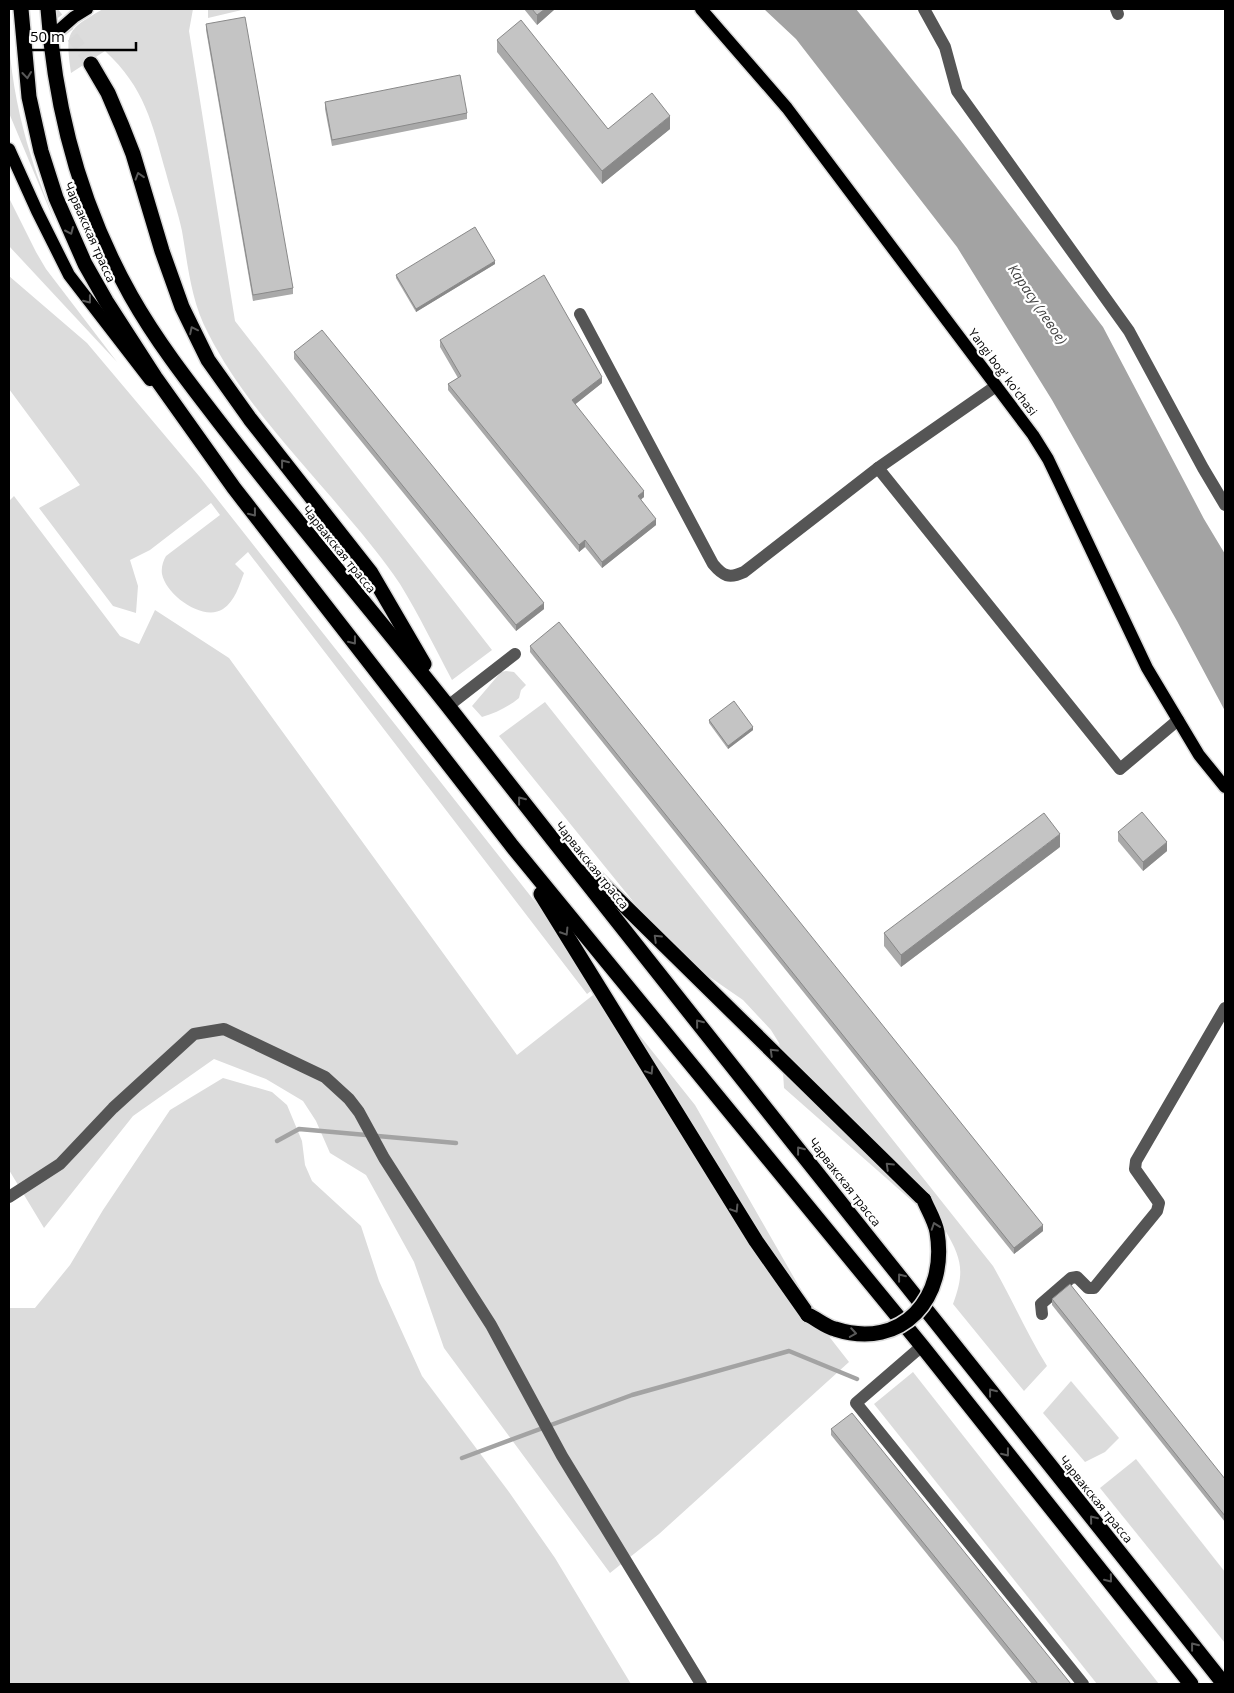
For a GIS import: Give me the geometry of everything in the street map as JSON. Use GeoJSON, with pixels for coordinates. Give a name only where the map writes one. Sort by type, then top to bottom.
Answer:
{"type":"FeatureCollection","features":[{"type":"Feature","properties":{"kind":"highway","name":"Чарвакская трасса"},"geometry":{"type":"LineString","coordinates":[[21,9],[26,70],[34,124],[48,173],[85,264],[130,340],[234,488],[512,846],[922,1346],[1191,1684]]}},
{"type":"Feature","properties":{"kind":"highway","name":"Чарвакская трасса"},"geometry":{"type":"LineString","coordinates":[[48,9],[50,38],[58,88],[68,139],[83,189],[110,254],[147,323],[176,366],[255,468],[448,706],[1224,1684]]}},
{"type":"Feature","properties":{"kind":"highway"},"geometry":{"type":"LineString","coordinates":[[91,64],[115,109],[133,154],[162,251],[182,307],[208,360],[250,419],[371,574],[448,706]]}},
{"type":"Feature","properties":{"kind":"highway"},"geometry":{"type":"LineString","coordinates":[[512,846],[756,1242],[808,1315],[834,1329],[856,1334],[881,1333],[899,1327],[927,1299],[935,1280],[940,1254],[937,1230],[924,1200],[540,823]]}},
{"type":"Feature","properties":{"kind":"main road"},"geometry":{"type":"LineString","coordinates":[[50,38],[74,17],[87,9]]}},
{"type":"Feature","properties":{"kind":"main road","name":"Yangi bog' ko'chasi"},"geometry":{"type":"LineString","coordinates":[[701,9],[787,108],[1033,435],[1048,459],[1147,668],[1199,755],[1225,787]]}},
{"type":"Feature","properties":{"kind":"main road"},"geometry":{"type":"LineString","coordinates":[[9,149],[37,211],[69,274],[234,488]]}},
{"type":"Feature","properties":{"kind":"street"},"geometry":{"type":"LineString","coordinates":[[924,9],[945,47],[957,91],[1129,331],[1225,505]]}},
{"type":"Feature","properties":{"kind":"street"},"geometry":{"type":"LineString","coordinates":[[580,314],[713,564],[719,572],[727,576],[736,576],[744,572],[878,468],[996,386]]}},
{"type":"Feature","properties":{"kind":"street"},"geometry":{"type":"LineString","coordinates":[[878,468],[1120,769],[1178,720]]}},
{"type":"Feature","properties":{"kind":"street"},"geometry":{"type":"LineString","coordinates":[[448,706],[515,654]]}},
{"type":"Feature","properties":{"kind":"street"},"geometry":{"type":"LineString","coordinates":[[1042,1314],[1041,1304],[1071,1278],[1077,1277],[1088,1288],[1094,1288],[1157,1211],[1159,1204],[1135,1169],[1136,1160],[1225,1008]]}},
{"type":"Feature","properties":{"kind":"street"},"geometry":{"type":"LineString","coordinates":[[9,1198],[60,1164],[113,1108],[194,1034],[224,1029],[325,1076],[349,1098],[359,1112],[384,1158],[491,1325],[562,1456],[701,1684]]}},
{"type":"Feature","properties":{"kind":"street"},"geometry":{"type":"LineString","coordinates":[[922,1346],[856,1403],[1083,1684]]}},
{"type":"Feature","properties":{"kind":"shaded area"},"geometry":{"type":"Polygon","coordinates":[[[103,9],[193,9],[189,31],[235,321],[492,650],[452,680],[414,608],[394,575],[361,532],[254,406],[208,333],[194,296],[182,231],[156,138],[138,93],[119,65],[105,51],[71,73],[68,48],[71,33],[75,27],[103,9]]]}},
{"type":"Feature","properties":{"kind":"shaded area"},"geometry":{"type":"Polygon","coordinates":[[[208,9],[246,9],[208,18],[208,9]]]}},
{"type":"Feature","properties":{"kind":"shaded area"},"geometry":{"type":"Polygon","coordinates":[[[9,44],[14,87],[23,129],[56,225],[9,113],[9,44]]]}},
{"type":"Feature","properties":{"kind":"shaded area"},"geometry":{"type":"Polygon","coordinates":[[[9,198],[46,269],[117,362],[9,246],[9,198]]]}},
{"type":"Feature","properties":{"kind":"shaded area"},"geometry":{"type":"Polygon","coordinates":[[[9,276],[87,343],[199,476],[600,984],[587,994],[248,552],[235,564],[244,573],[234,598],[223,609],[215,612],[206,612],[196,609],[186,604],[170,590],[162,574],[165,558],[220,515],[211,503],[150,550],[130,560],[138,586],[136,613],[113,606],[39,508],[80,485],[9,389],[9,276]]]}},
{"type":"Feature","properties":{"kind":"shaded area"},"geometry":{"type":"Polygon","coordinates":[[[14,496],[120,636],[139,644],[155,610],[229,658],[517,1055],[602,988],[695,1105],[824,1330],[849,1362],[659,1534],[610,1573],[444,1348],[414,1262],[366,1175],[330,1153],[316,1121],[303,1101],[266,1079],[214,1059],[133,1116],[44,1228],[9,1170],[9,501],[14,496]]]}},
{"type":"Feature","properties":{"kind":"shaded area"},"geometry":{"type":"Polygon","coordinates":[[[501,672],[514,672],[526,685],[521,690],[519,698],[515,701],[492,714],[482,717],[472,706],[501,672]]]}},
{"type":"Feature","properties":{"kind":"shaded area"},"geometry":{"type":"Polygon","coordinates":[[[545,702],[993,1266],[1047,1366],[1024,1391],[953,1304],[959,1283],[960,1266],[955,1249],[945,1230],[784,1088],[782,1056],[779,1043],[771,1030],[743,1000],[675,953],[499,736],[545,702]]]}},
{"type":"Feature","properties":{"kind":"shaded area"},"geometry":{"type":"Polygon","coordinates":[[[223,1078],[272,1092],[287,1105],[302,1141],[305,1165],[312,1181],[361,1226],[379,1281],[422,1376],[509,1492],[555,1558],[631,1684],[9,1684],[9,1308],[35,1308],[70,1265],[103,1210],[170,1110],[223,1078]]]}},
{"type":"Feature","properties":{"kind":"shaded area"},"geometry":{"type":"Polygon","coordinates":[[[913,1372],[1159,1684],[1097,1684],[874,1404],[913,1372]]]}},
{"type":"Feature","properties":{"kind":"shaded area"},"geometry":{"type":"Polygon","coordinates":[[[1071,1381],[1119,1438],[1105,1452],[1085,1462],[1043,1413],[1071,1381]]]}},
{"type":"Feature","properties":{"kind":"shaded area"},"geometry":{"type":"Polygon","coordinates":[[[1136,1459],[1225,1572],[1225,1643],[1100,1488],[1136,1459]]]}},
{"type":"Feature","properties":{"kind":"water","name":"Карасу (левое)"},"geometry":{"type":"Polygon","coordinates":[[[764,9],[856,9],[958,137],[1103,327],[1204,519],[1225,554],[1225,711],[1177,621],[1052,400],[957,247],[796,39],[764,9]]]}},
{"type":"Feature","properties":{"kind":"building"},"geometry":{"type":"Polygon","coordinates":[[[532,9],[545,9],[537,15],[532,9]]]}},
{"type":"Feature","properties":{"kind":"building"},"geometry":{"type":"Polygon","coordinates":[[[245,17],[293,288],[253,295],[206,24],[245,17]]]}},
{"type":"Feature","properties":{"kind":"building"},"geometry":{"type":"Polygon","coordinates":[[[521,20],[608,129],[652,93],[670,116],[602,171],[497,40],[521,20]]]}},
{"type":"Feature","properties":{"kind":"building"},"geometry":{"type":"Polygon","coordinates":[[[460,75],[467,113],[332,140],[325,102],[460,75]]]}},
{"type":"Feature","properties":{"kind":"building"},"geometry":{"type":"Polygon","coordinates":[[[475,227],[495,261],[416,309],[396,275],[475,227]]]}},
{"type":"Feature","properties":{"kind":"building"},"geometry":{"type":"Polygon","coordinates":[[[544,275],[602,377],[572,400],[644,491],[638,496],[656,519],[602,562],[585,540],[579,545],[448,384],[461,376],[440,340],[544,275]]]}},
{"type":"Feature","properties":{"kind":"building"},"geometry":{"type":"Polygon","coordinates":[[[322,330],[544,603],[516,625],[294,352],[322,330]]]}},
{"type":"Feature","properties":{"kind":"building"},"geometry":{"type":"Polygon","coordinates":[[[559,622],[1043,1225],[1014,1248],[530,646],[559,622]]]}},
{"type":"Feature","properties":{"kind":"building"},"geometry":{"type":"Polygon","coordinates":[[[734,701],[753,727],[728,746],[709,720],[734,701]]]}},
{"type":"Feature","properties":{"kind":"building"},"geometry":{"type":"Polygon","coordinates":[[[1142,812],[1167,842],[1143,862],[1118,832],[1142,812]]]}},
{"type":"Feature","properties":{"kind":"building"},"geometry":{"type":"Polygon","coordinates":[[[1044,813],[1060,834],[901,955],[884,933],[1044,813]]]}},
{"type":"Feature","properties":{"kind":"building"},"geometry":{"type":"Polygon","coordinates":[[[1070,1284],[1225,1479],[1225,1516],[1052,1299],[1070,1284]]]}},
{"type":"Feature","properties":{"kind":"building"},"geometry":{"type":"Polygon","coordinates":[[[852,1413],[1071,1684],[1038,1684],[831,1429],[852,1413]]]}},
{"type":"Feature","properties":{"kind":"waterway"},"geometry":{"type":"LineString","coordinates":[[277,1141],[299,1129],[456,1143]]}},
{"type":"Feature","properties":{"kind":"waterway"},"geometry":{"type":"LineString","coordinates":[[462,1458],[632,1395],[789,1351],[857,1379]]}},
{"type":"Feature","properties":{"kind":"tunnel"},"geometry":{"type":"LineString","coordinates":[[50,9],[78,44],[91,64]]}}]}
